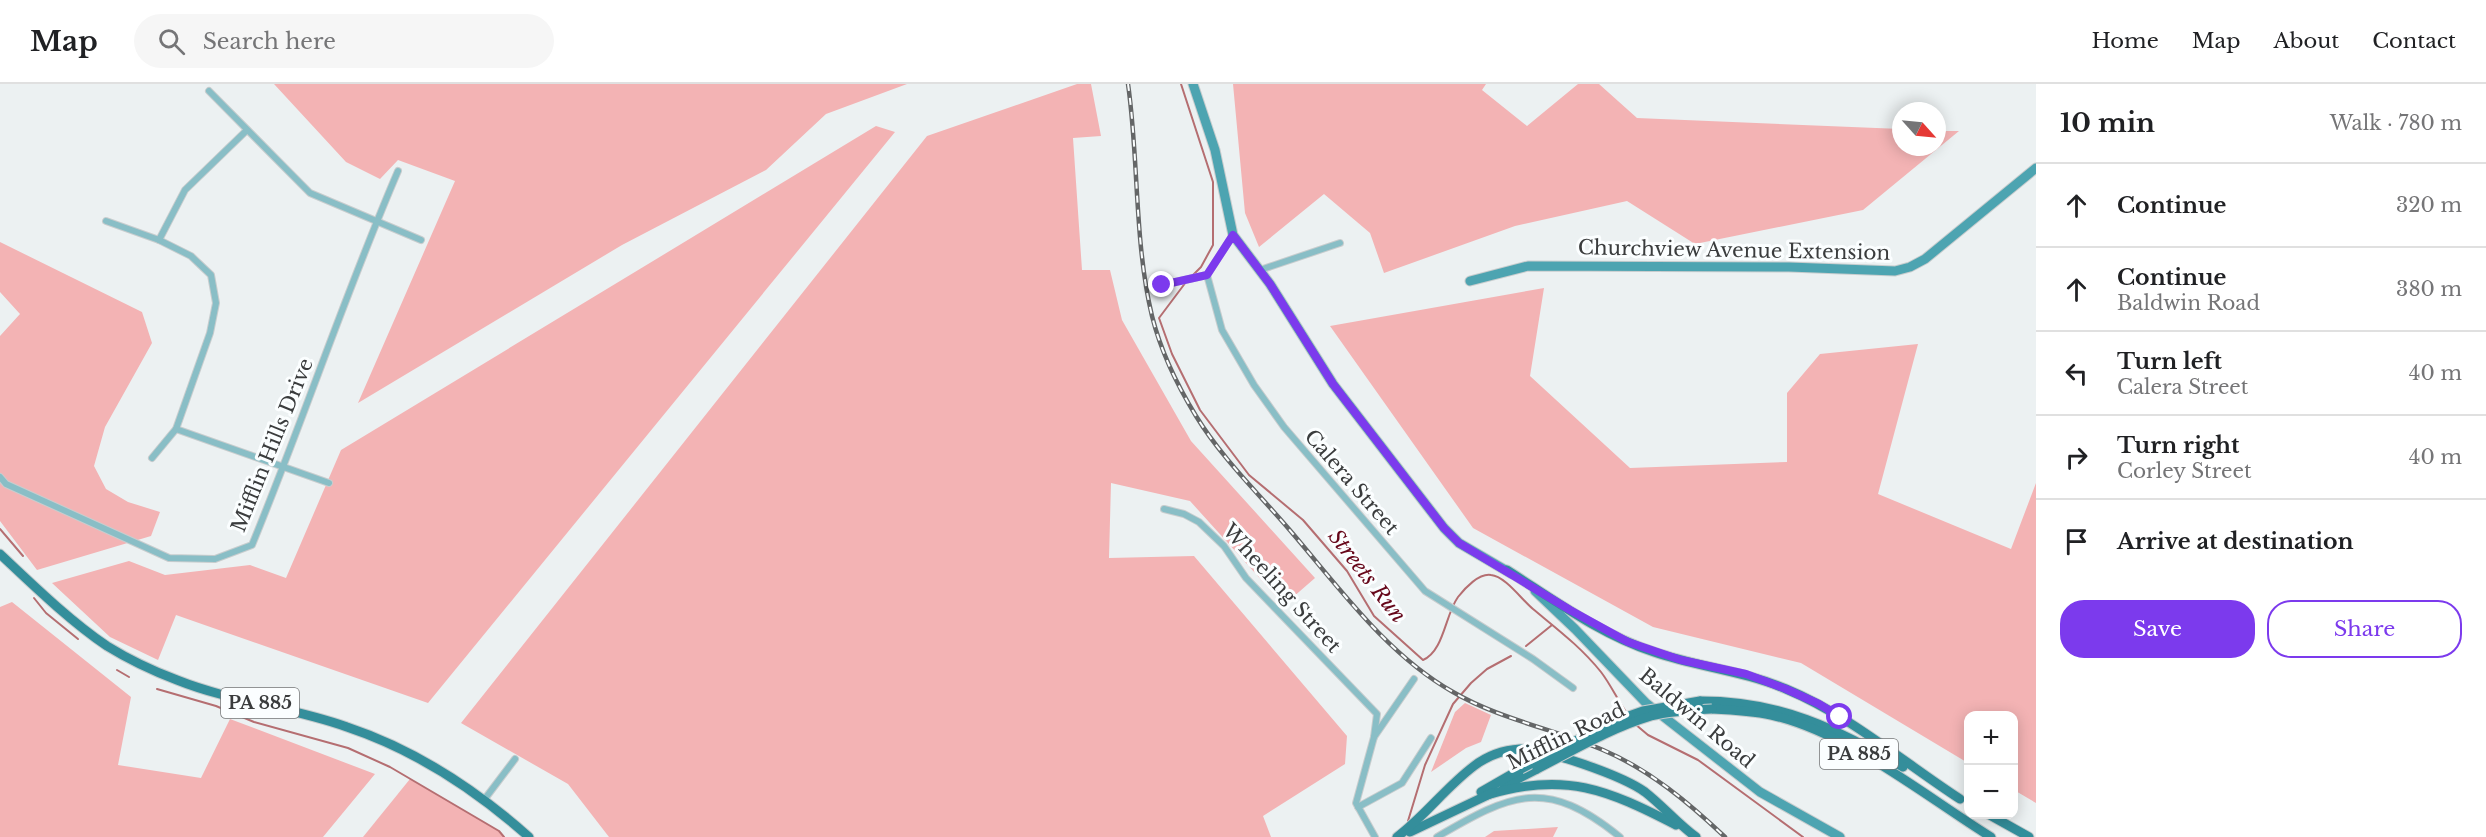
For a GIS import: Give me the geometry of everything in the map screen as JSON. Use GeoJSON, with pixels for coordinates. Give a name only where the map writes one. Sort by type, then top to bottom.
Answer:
{"type":"FeatureCollection","features":[{"type":"Feature","properties":{"kind":"main road","name":"Baldwin Road"},"geometry":{"type":"LineString","coordinates":[[1193,84],[1215,150],[1228,221],[1233,235],[1260,270],[1333,384],[1444,528],[1459,543],[1507,570],[1531,587],[1646,703],[1760,792],[1840,837]]}},
{"type":"Feature","properties":{"kind":"main road","name":"Churchview Avenue Extension"},"geometry":{"type":"LineString","coordinates":[[1470,281],[1528,266],[1895,270],[1910,267],[1925,259],[2036,168]]}},
{"type":"Feature","properties":{"kind":"main road","name":"PA 885"},"geometry":{"type":"LineString","coordinates":[[0,554],[92,635],[132,659],[177,680],[346,726],[380,739],[417,756],[484,800],[529,837]]}},
{"type":"Feature","properties":{"kind":"main road"},"geometry":{"type":"LineString","coordinates":[[1507,570],[1570,610],[1628,642],[1681,660],[1746,674],[1819,704],[1964,801]]}},
{"type":"Feature","properties":{"kind":"main road","name":"Mifflin Road"},"geometry":{"type":"LineString","coordinates":[[1421,826],[1521,769],[1612,722],[1643,711],[1700,701],[1753,704],[1802,716],[1887,758],[1964,801]]}},
{"type":"Feature","properties":{"kind":"main road","name":"Mifflin Road"},"geometry":{"type":"LineString","coordinates":[[1398,837],[1487,795],[1605,734],[1651,716],[1712,709],[1772,715],[1815,730],[1881,766],[1991,837]]}},
{"type":"Feature","properties":{"kind":"main road"},"geometry":{"type":"LineString","coordinates":[[1398,837],[1474,765],[1505,751],[1521,749],[1565,760],[1626,782],[1643,791],[1693,834]]}},
{"type":"Feature","properties":{"kind":"main road"},"geometry":{"type":"LineString","coordinates":[[1487,795],[1509,788],[1533,785],[1588,787],[1636,805],[1693,834]]}},
{"type":"Feature","properties":{"kind":"main road"},"geometry":{"type":"LineString","coordinates":[[1997,819],[2029,837]]}},
{"type":"Feature","properties":{"kind":"street"},"geometry":{"type":"LineString","coordinates":[[209,91],[310,193],[421,240]]}},
{"type":"Feature","properties":{"kind":"street"},"geometry":{"type":"LineString","coordinates":[[159,240],[185,190],[247,130]]}},
{"type":"Feature","properties":{"kind":"street","name":"Mifflin Hills Drive"},"geometry":{"type":"LineString","coordinates":[[0,477],[6,484],[169,558],[214,559],[252,545],[376,222],[398,171]]}},
{"type":"Feature","properties":{"kind":"street"},"geometry":{"type":"LineString","coordinates":[[106,221],[159,240],[191,256],[211,275],[216,303],[210,333],[176,429],[152,458]]}},
{"type":"Feature","properties":{"kind":"street"},"geometry":{"type":"LineString","coordinates":[[1162,285],[1207,275],[1233,235]]}},
{"type":"Feature","properties":{"kind":"street"},"geometry":{"type":"LineString","coordinates":[[1260,270],[1340,243]]}},
{"type":"Feature","properties":{"kind":"street","name":"Calera Street"},"geometry":{"type":"LineString","coordinates":[[1207,275],[1222,330],[1254,385],[1284,427],[1425,591],[1533,658],[1573,688]]}},
{"type":"Feature","properties":{"kind":"street"},"geometry":{"type":"LineString","coordinates":[[176,429],[329,483]]}},
{"type":"Feature","properties":{"kind":"street","name":"Wheeling Street"},"geometry":{"type":"LineString","coordinates":[[1164,509],[1184,514],[1199,522],[1224,546],[1246,578],[1377,714],[1374,737]]}},
{"type":"Feature","properties":{"kind":"street"},"geometry":{"type":"LineString","coordinates":[[1375,837],[1356,803],[1374,737],[1414,679]]}},
{"type":"Feature","properties":{"kind":"street"},"geometry":{"type":"LineString","coordinates":[[1358,807],[1402,783],[1431,738]]}},
{"type":"Feature","properties":{"kind":"street"},"geometry":{"type":"LineString","coordinates":[[484,800],[515,759]]}},
{"type":"Feature","properties":{"kind":"street"},"geometry":{"type":"LineString","coordinates":[[1437,837],[1493,806],[1512,800],[1547,798],[1580,808],[1620,837]]}},
{"type":"Feature","properties":{"kind":"shaded area"},"geometry":{"type":"Polygon","coordinates":[[[274,84],[907,84],[826,114],[766,170],[622,245],[358,403],[455,181],[398,160],[380,179],[346,162],[274,84]]]}},
{"type":"Feature","properties":{"kind":"shaded area"},"geometry":{"type":"Polygon","coordinates":[[[1077,84],[1091,84],[1101,136],[1073,138],[1082,270],[1110,270],[1122,320],[1191,441],[1315,578],[1284,605],[1190,501],[1111,483],[1109,558],[1194,556],[1347,736],[1345,764],[1263,816],[1271,837],[609,837],[568,784],[461,723],[927,136],[1077,84]]]}},
{"type":"Feature","properties":{"kind":"shaded area"},"geometry":{"type":"Polygon","coordinates":[[[1233,84],[1486,84],[1482,90],[1527,126],[1578,84],[1599,84],[1637,118],[1892,129],[1892,156],[1929,156],[1863,210],[1695,244],[1627,201],[1515,226],[1384,273],[1370,233],[1324,194],[1259,247],[1245,213],[1233,84]]]}},
{"type":"Feature","properties":{"kind":"shaded area"},"geometry":{"type":"Polygon","coordinates":[[[876,126],[895,132],[428,703],[176,615],[158,660],[110,637],[52,583],[129,561],[165,575],[250,565],[286,578],[341,450],[876,126]]]}},
{"type":"Feature","properties":{"kind":"shaded area"},"geometry":{"type":"Polygon","coordinates":[[[1946,131],[1959,131],[1946,142],[1946,131]]]}},
{"type":"Feature","properties":{"kind":"shaded area"},"geometry":{"type":"Polygon","coordinates":[[[0,242],[142,312],[152,343],[105,427],[94,466],[106,489],[128,502],[160,512],[151,536],[37,570],[0,521],[0,336],[20,314],[0,292],[0,242]]]}},
{"type":"Feature","properties":{"kind":"shaded area"},"geometry":{"type":"Polygon","coordinates":[[[1544,288],[1530,376],[1630,468],[1787,462],[1787,393],[1820,354],[1918,344],[1878,494],[2011,549],[2036,483],[2036,803],[2018,792],[2018,711],[1964,711],[1964,761],[1801,663],[1653,627],[1473,528],[1330,326],[1544,288]]]}},
{"type":"Feature","properties":{"kind":"shaded area"},"geometry":{"type":"Polygon","coordinates":[[[12,602],[131,697],[118,765],[201,778],[230,719],[375,774],[323,837],[0,837],[0,607],[12,602]]]}},
{"type":"Feature","properties":{"kind":"shaded area"},"geometry":{"type":"Polygon","coordinates":[[[1465,703],[1491,715],[1481,742],[1466,748],[1431,772],[1455,712],[1465,703]]]}},
{"type":"Feature","properties":{"kind":"shaded area"},"geometry":{"type":"Polygon","coordinates":[[[410,779],[499,831],[504,837],[363,837],[410,779]]]}},
{"type":"Feature","properties":{"kind":"shaded area"},"geometry":{"type":"Polygon","coordinates":[[[1558,827],[1553,837],[1485,837],[1494,831],[1558,827]]]}},
{"type":"Feature","properties":{"kind":"waterway","name":"Streets Run"},"geometry":{"type":"LineString","coordinates":[[1181,84],[1213,182],[1213,245],[1201,267],[1192,276]]}},
{"type":"Feature","properties":{"kind":"waterway","name":"Streets Run"},"geometry":{"type":"LineString","coordinates":[[1186,282],[1159,318],[1172,354],[1200,410],[1249,475],[1303,520],[1347,571],[1374,616],[1423,660],[1436,649],[1461,593],[1482,576],[1496,576],[1508,584],[1585,654],[1605,677],[1628,715]]}},
{"type":"Feature","properties":{"kind":"waterway"},"geometry":{"type":"LineString","coordinates":[[0,529],[23,556]]}},
{"type":"Feature","properties":{"kind":"waterway"},"geometry":{"type":"LineString","coordinates":[[34,598],[46,613],[78,639]]}},
{"type":"Feature","properties":{"kind":"waterway"},"geometry":{"type":"LineString","coordinates":[[1526,646],[1552,625]]}},
{"type":"Feature","properties":{"kind":"waterway"},"geometry":{"type":"LineString","coordinates":[[1408,821],[1425,765],[1453,704],[1487,669],[1511,656]]}},
{"type":"Feature","properties":{"kind":"waterway"},"geometry":{"type":"LineString","coordinates":[[117,670],[129,677]]}},
{"type":"Feature","properties":{"kind":"waterway"},"geometry":{"type":"LineString","coordinates":[[157,689],[216,706],[254,722],[348,748],[390,767],[499,831],[504,837]]}},
{"type":"Feature","properties":{"kind":"waterway","name":"Streets Run"},"geometry":{"type":"LineString","coordinates":[[1635,724],[1648,735],[1698,760],[1803,837]]}},
{"type":"Feature","properties":{"kind":"railway"},"geometry":{"type":"LineString","coordinates":[[1128,84],[1139,230],[1152,316],[1176,380],[1196,416],[1217,446],[1364,618],[1406,658],[1429,676],[1453,692],[1489,710],[1603,750],[1637,767],[1668,788],[1725,837]]}},
{"type":"Feature","properties":{"kind":"route"},"geometry":{"type":"LineString","coordinates":[[1162,285],[1207,275],[1233,235],[1270,284],[1333,384],[1401,470],[1427,507],[1459,543],[1603,630],[1628,642],[1681,660],[1746,674],[1819,704],[1840,717]]}}]}
